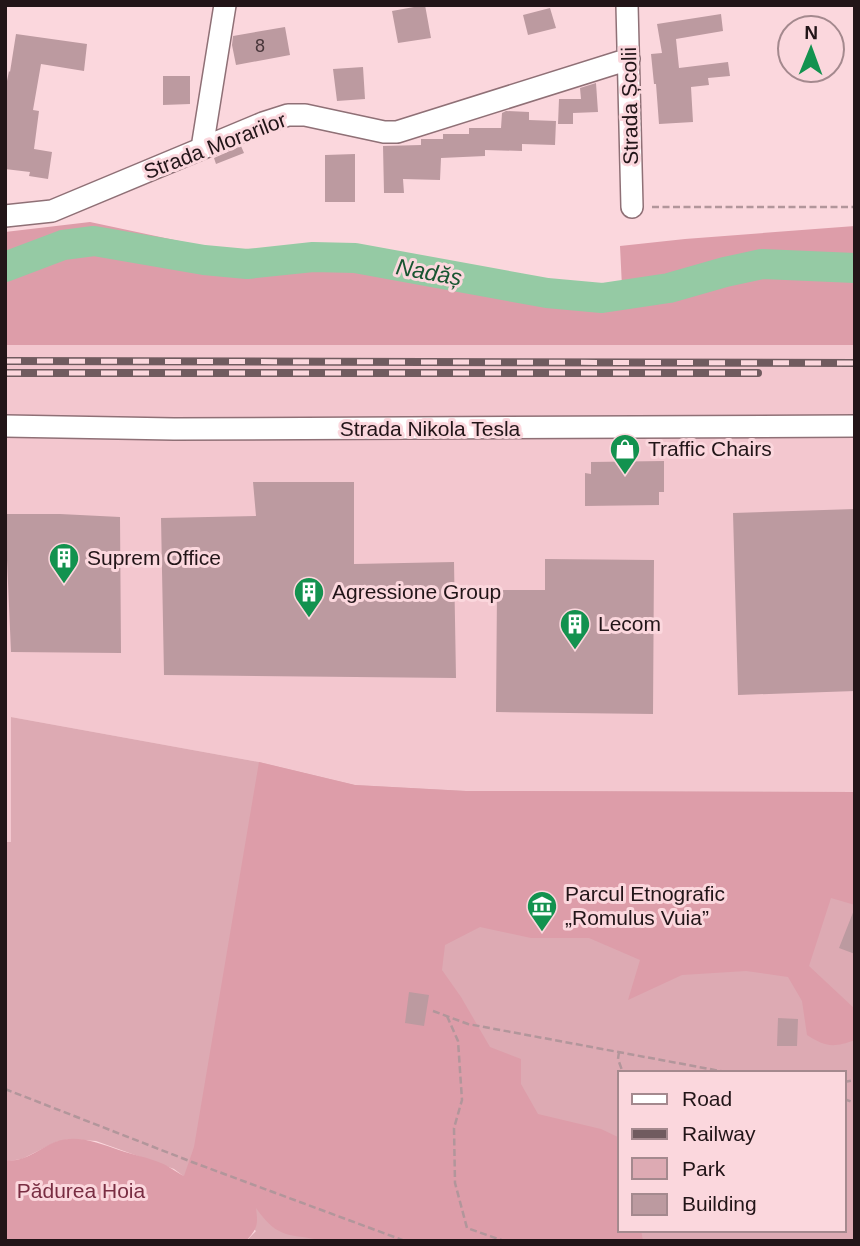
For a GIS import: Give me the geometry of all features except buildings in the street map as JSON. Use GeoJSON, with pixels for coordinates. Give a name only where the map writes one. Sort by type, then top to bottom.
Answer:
{"type":"FeatureCollection","features":[{"type":"Feature","properties":{"kind":"street"},"geometry":{"type":"LineString","coordinates":[[202,148],[225,5]]}},
{"type":"Feature","properties":{"kind":"street","name":"Strada Școlii"},"geometry":{"type":"LineString","coordinates":[[627,5],[632,206]]}},
{"type":"Feature","properties":{"kind":"street","name":"Strada Morarilor"},"geometry":{"type":"LineString","coordinates":[[5,216],[52,211],[288,115],[397,132],[629,59]]}},
{"type":"Feature","properties":{"kind":"street","name":"Strada Nikola Tesla"},"geometry":{"type":"LineString","coordinates":[[5,426],[174,429],[855,426]]}},
{"type":"Feature","properties":{"kind":"path"},"geometry":{"type":"LineString","coordinates":[[632,206],[855,207]]}},
{"type":"Feature","properties":{"kind":"path"},"geometry":{"type":"LineString","coordinates":[[433,1011],[468,1024],[720,1071]]}},
{"type":"Feature","properties":{"kind":"path"},"geometry":{"type":"LineString","coordinates":[[447,1016],[458,1041],[462,1100],[454,1128],[455,1183],[467,1228],[504,1241]]}},
{"type":"Feature","properties":{"kind":"path"},"geometry":{"type":"LineString","coordinates":[[619,1052],[618,1059],[622,1071]]}},
{"type":"Feature","properties":{"kind":"path"},"geometry":{"type":"LineString","coordinates":[[5,1089],[405,1241]]}},
{"type":"Feature","properties":{"kind":"shaded area"},"geometry":{"type":"Polygon","coordinates":[[[5,345],[855,345],[855,792],[466,791],[355,785],[259,762],[11,717],[11,842],[5,842],[5,345]]]}},
{"type":"Feature","properties":{"kind":"green space"},"geometry":{"type":"Polygon","coordinates":[[[90,222],[240,254],[332,249],[392,253],[557,285],[585,287],[622,287],[620,246],[855,226],[855,345],[5,345],[5,232],[90,222]]]}},
{"type":"Feature","properties":{"kind":"green space","name":"Parcul Etnografic „Romulus Vuia”"},"geometry":{"type":"Polygon","coordinates":[[[11,717],[259,762],[355,785],[466,791],[855,792],[855,1241],[246,1241],[256,1231],[174,1169],[96,1141],[70,1139],[56,1142],[22,1159],[5,1160],[5,842],[11,842],[11,717]]]}},
{"type":"Feature","properties":{"kind":"green space","name":"Parcul Etnografic „Romulus Vuia”"},"geometry":{"type":"Polygon","coordinates":[[[259,762],[355,785],[466,791],[855,792],[855,905],[831,898],[809,966],[855,1009],[855,1040],[830,1045],[807,1035],[802,1001],[788,977],[746,971],[682,975],[628,1000],[640,960],[589,938],[531,938],[480,927],[445,945],[442,970],[490,1047],[521,1059],[521,1084],[538,1114],[601,1129],[618,1137],[618,1232],[641,1232],[643,1241],[325,1241],[279,1231],[264,1219],[256,1208],[256,1226],[246,1241],[5,1241],[5,1160],[25,1157],[55,1142],[79,1139],[156,1161],[184,1176],[194,1147],[259,762]]]}},
{"type":"Feature","properties":{"kind":"waterway","name":"Nadăș"},"geometry":{"type":"LineString","coordinates":[[5,267],[63,245],[94,241],[204,260],[247,264],[313,257],[355,258],[547,293],[602,298],[669,288],[762,264],[855,268]]}},
{"type":"Feature","properties":{"kind":"railway"},"geometry":{"type":"LineString","coordinates":[[5,361],[855,363]]}},
{"type":"Feature","properties":{"kind":"railway"},"geometry":{"type":"LineString","coordinates":[[5,373],[758,373]]}},
{"type":"Feature","properties":{"kind":"place","name":"Traffic Chairs"},"geometry":{"type":"Point","coordinates":[625,476]}},
{"type":"Feature","properties":{"kind":"place","name":"Suprem Office"},"geometry":{"type":"Point","coordinates":[64,585]}},
{"type":"Feature","properties":{"kind":"place","name":"Agressione Group"},"geometry":{"type":"Point","coordinates":[309,619]}},
{"type":"Feature","properties":{"kind":"place","name":"Lecom"},"geometry":{"type":"Point","coordinates":[575,651]}},
{"type":"Feature","properties":{"kind":"place","name":"Parcul Etnografic „Romulus Vuia”"},"geometry":{"type":"Point","coordinates":[542,933]}},
{"type":"Feature","properties":{"kind":"park label","name":"Pădurea Hoia"},"geometry":{"type":"Point","coordinates":[81,1191]}}]}
